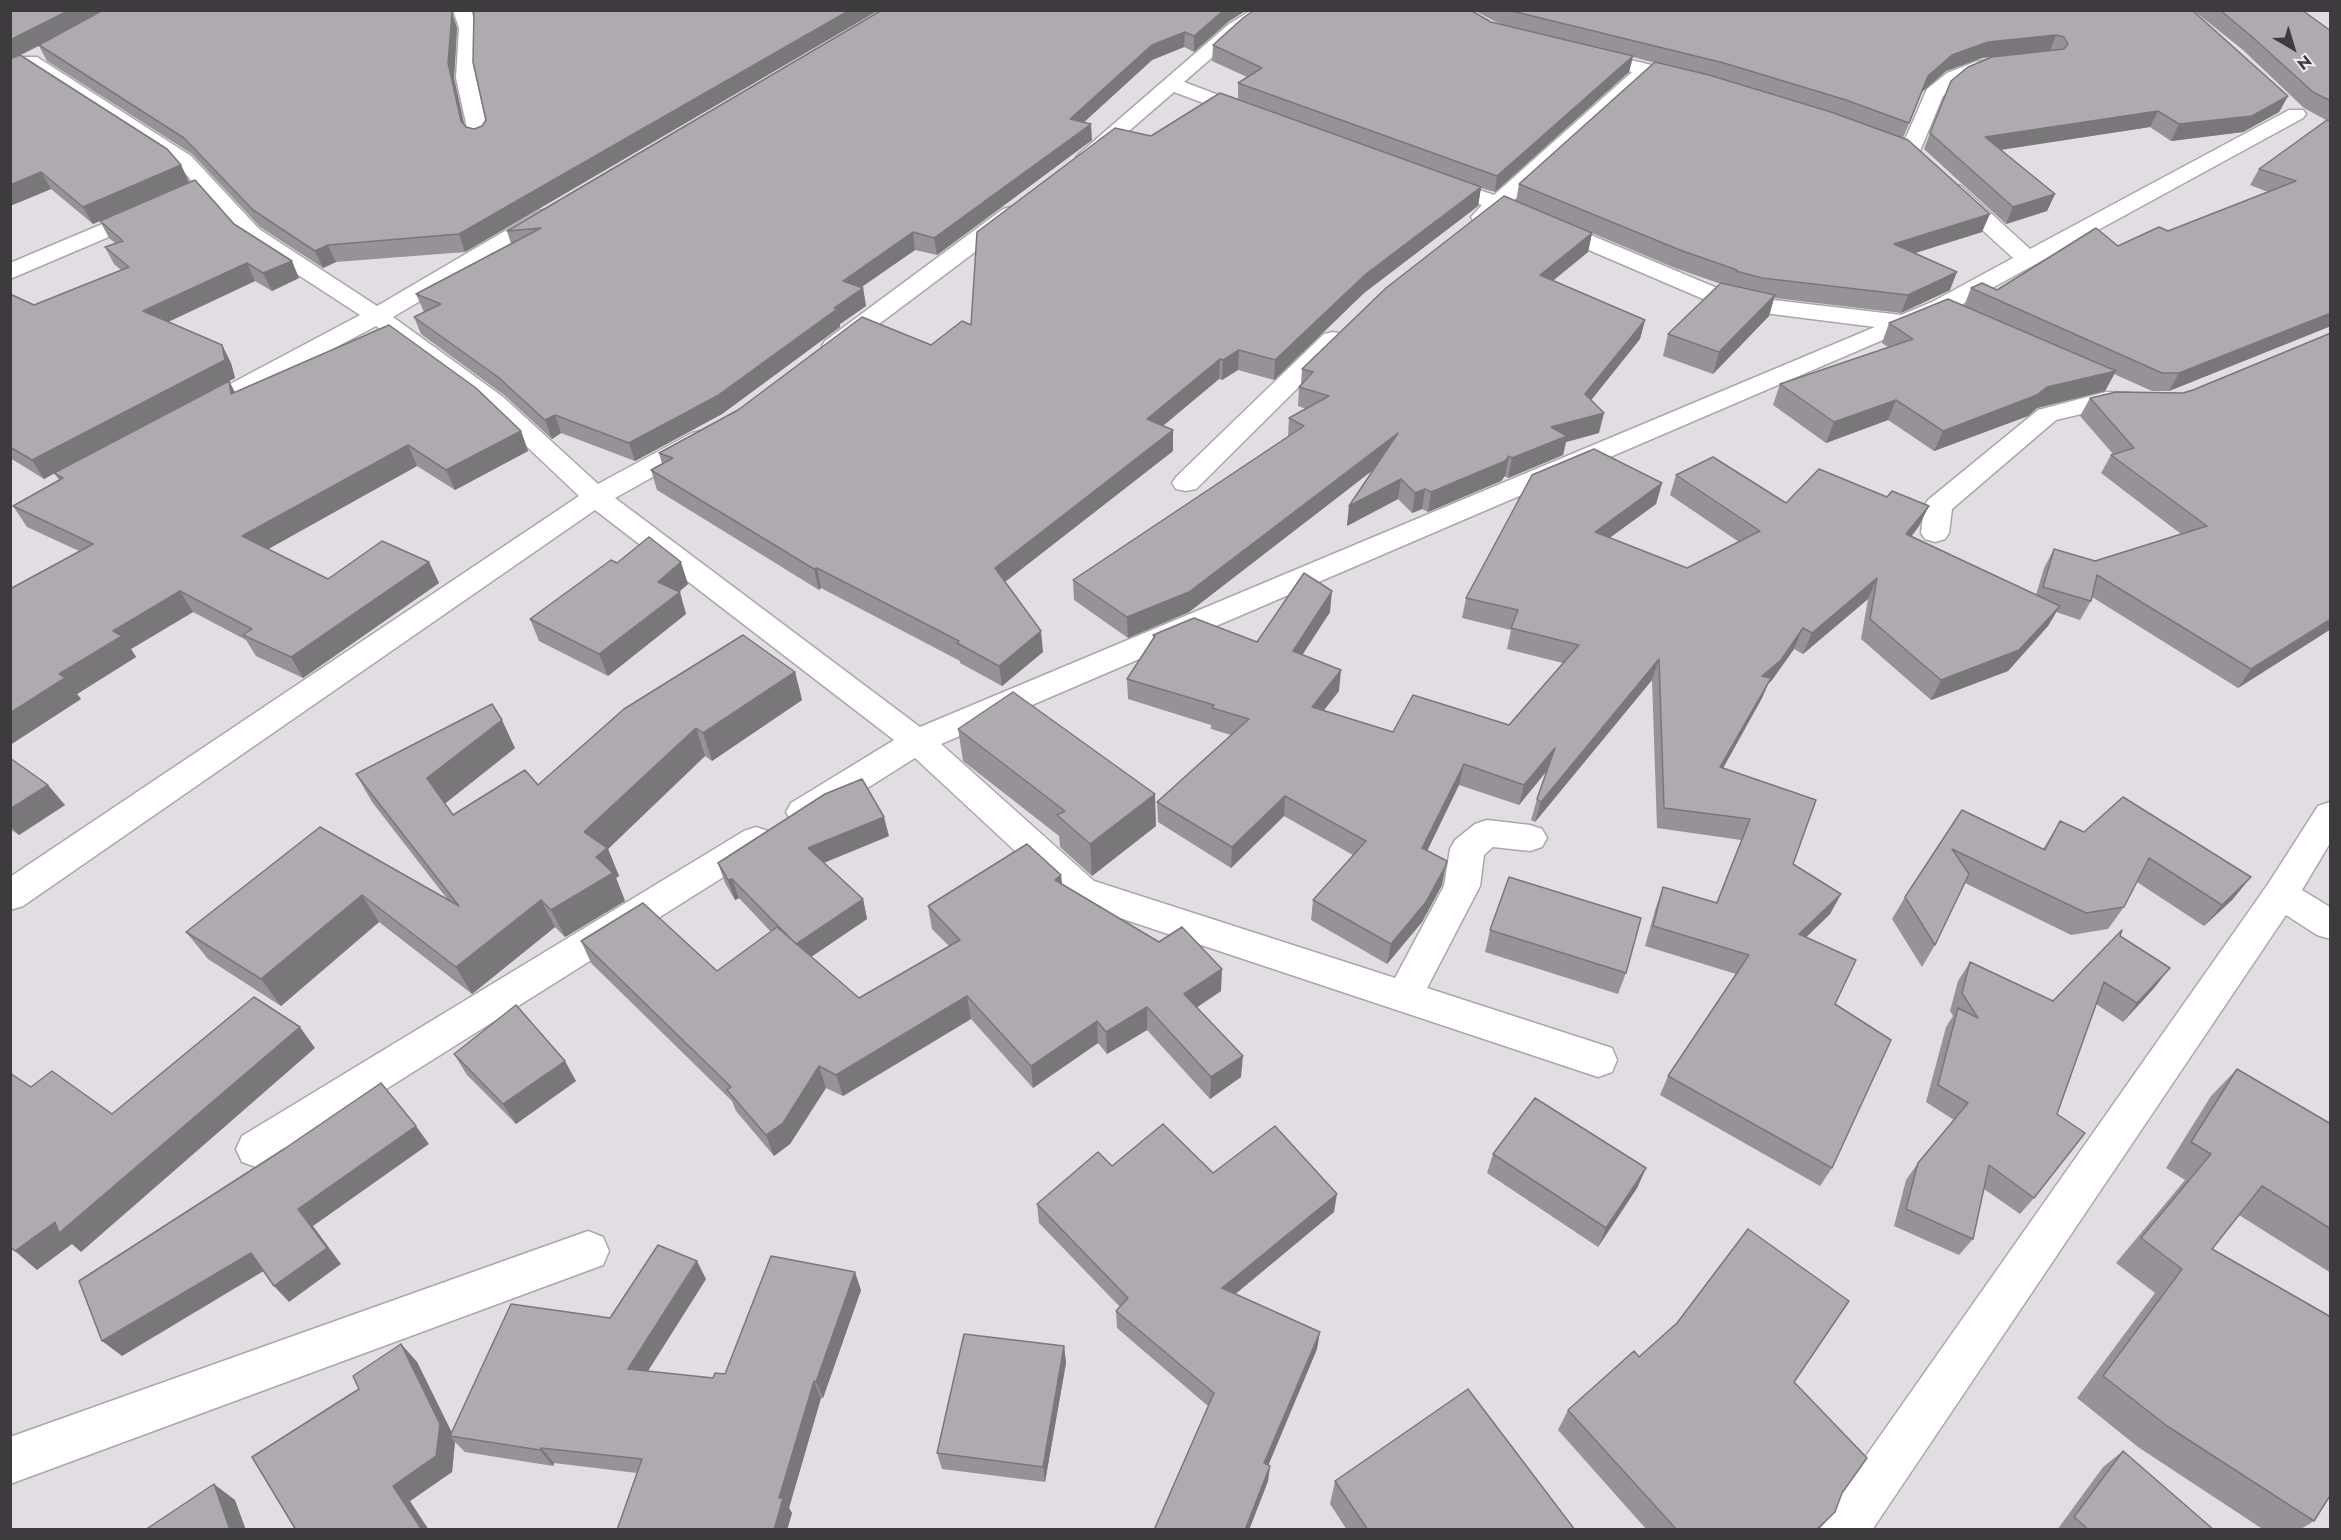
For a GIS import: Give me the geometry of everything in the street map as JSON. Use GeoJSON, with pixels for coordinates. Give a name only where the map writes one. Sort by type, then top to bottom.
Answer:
{"type":"FeatureCollection","features":[{"type":"Feature","properties":{"kind":"street"},"geometry":{"type":"LineString","coordinates":[[462,10],[468,28],[466,78],[479,137]]}},
{"type":"Feature","properties":{"kind":"street"},"geometry":{"type":"LineString","coordinates":[[1064,174],[1102,146],[1235,28],[1265,10]]}},
{"type":"Feature","properties":{"kind":"street"},"geometry":{"type":"LineString","coordinates":[[1570,52],[1712,85]]}},
{"type":"Feature","properties":{"kind":"street"},"geometry":{"type":"LineString","coordinates":[[30,60],[184,160],[251,234],[377,316],[494,402],[596,497],[917,741],[1082,891],[1598,1060]]}},
{"type":"Feature","properties":{"kind":"street"},"geometry":{"type":"LineString","coordinates":[[1910,151],[1934,93],[1954,77],[1982,66],[2016,62]]}},
{"type":"Feature","properties":{"kind":"street"},"geometry":{"type":"LineString","coordinates":[[1466,231],[1646,70]]}},
{"type":"Feature","properties":{"kind":"street"},"geometry":{"type":"LineString","coordinates":[[1171,84],[1272,121]]}},
{"type":"Feature","properties":{"kind":"street"},"geometry":{"type":"LineString","coordinates":[[256,1149],[917,741],[1696,408],[1819,360],[1905,323],[2029,260],[2297,112]]}},
{"type":"Feature","properties":{"kind":"street"},"geometry":{"type":"LineString","coordinates":[[1888,143],[1910,151],[2029,260]]}},
{"type":"Feature","properties":{"kind":"street"},"geometry":{"type":"LineString","coordinates":[[1418,174],[1497,203],[1720,296],[1756,305],[1905,323]]}},
{"type":"Feature","properties":{"kind":"street"},"geometry":{"type":"LineString","coordinates":[[185,195],[207,185]]}},
{"type":"Feature","properties":{"kind":"street"},"geometry":{"type":"LineString","coordinates":[[818,358],[1026,202]]}},
{"type":"Feature","properties":{"kind":"street"},"geometry":{"type":"LineString","coordinates":[[10,272],[163,204]]}},
{"type":"Feature","properties":{"kind":"street"},"geometry":{"type":"LineString","coordinates":[[178,422],[377,316],[562,207]]}},
{"type":"Feature","properties":{"kind":"street"},"geometry":{"type":"LineString","coordinates":[[1940,307],[1971,321]]}},
{"type":"Feature","properties":{"kind":"street"},"geometry":{"type":"LineString","coordinates":[[1186,483],[1348,325]]}},
{"type":"Feature","properties":{"kind":"street"},"geometry":{"type":"LineString","coordinates":[[1935,533],[1938,506],[2047,415],[2106,400],[2151,401],[2098,377]]}},
{"type":"Feature","properties":{"kind":"street"},"geometry":{"type":"LineString","coordinates":[[10,896],[596,497],[722,428]]}},
{"type":"Feature","properties":{"kind":"street"},"geometry":{"type":"LineString","coordinates":[[1843,1530],[2281,894],[2331,815]]}},
{"type":"Feature","properties":{"kind":"street"},"geometry":{"type":"LineString","coordinates":[[1404,996],[1462,886],[1467,849],[1487,833],[1530,838]]}},
{"type":"Feature","properties":{"kind":"street"},"geometry":{"type":"LineString","coordinates":[[2281,894],[2331,925]]}},
{"type":"Feature","properties":{"kind":"street"},"geometry":{"type":"LineString","coordinates":[[10,1461],[588,1251]]}},
{"type":"Feature","properties":{"kind":"building"},"geometry":{"type":"Polygon","coordinates":[[[10,10],[70,10],[10,40],[10,10]]]}},
{"type":"Feature","properties":{"kind":"building"},"geometry":{"type":"Polygon","coordinates":[[[103,10],[451,10],[448,63],[461,121],[466,127],[474,129],[482,126],[486,120],[473,62],[474,10],[850,10],[459,234],[328,245],[315,251],[253,210],[184,138],[39,45],[103,10]]]}},
{"type":"Feature","properties":{"kind":"building"},"geometry":{"type":"Polygon","coordinates":[[[882,10],[1224,10],[1194,36],[1185,32],[1152,45],[1070,119],[1091,124],[934,238],[913,232],[843,281],[863,288],[834,308],[837,309],[717,396],[629,443],[555,415],[545,420],[498,377],[414,317],[441,304],[416,294],[541,228],[507,231],[882,10]]]}},
{"type":"Feature","properties":{"kind":"building"},"geometry":{"type":"Polygon","coordinates":[[[1254,10],[1470,10],[1491,22],[1633,56],[1497,176],[1238,83],[1262,68],[1213,45],[1254,10]]]}},
{"type":"Feature","properties":{"kind":"building"},"geometry":{"type":"Polygon","coordinates":[[[1508,10],[2192,10],[2288,96],[2252,116],[2179,124],[2158,111],[1985,137],[2055,194],[2013,207],[1930,133],[1951,81],[1968,67],[1992,57],[2064,49],[2068,44],[2064,37],[2056,35],[1988,42],[1952,55],[1928,76],[1909,123],[1846,100],[1724,63],[1508,10]]]}},
{"type":"Feature","properties":{"kind":"building"},"geometry":{"type":"Polygon","coordinates":[[[2220,10],[2302,10],[2331,31],[2331,101],[2313,92],[2220,10]]]}},
{"type":"Feature","properties":{"kind":"building"},"geometry":{"type":"Polygon","coordinates":[[[20,55],[167,149],[181,165],[83,207],[41,172],[10,185],[10,59],[20,55]]]}},
{"type":"Feature","properties":{"kind":"building"},"geometry":{"type":"Polygon","coordinates":[[[1655,62],[1709,75],[1831,112],[1908,140],[1990,214],[1894,244],[1957,272],[1908,295],[1762,278],[1736,271],[1519,184],[1655,62]]]}},
{"type":"Feature","properties":{"kind":"building"},"geometry":{"type":"Polygon","coordinates":[[[1220,93],[1481,187],[1366,274],[1275,360],[1239,350],[1223,360],[1220,359],[1147,419],[1173,430],[995,568],[1041,631],[999,666],[957,643],[959,641],[817,568],[814,569],[651,470],[673,458],[659,453],[738,410],[862,317],[931,345],[962,321],[971,325],[977,232],[1115,128],[1151,136],[1220,93]]]}},
{"type":"Feature","properties":{"kind":"building"},"geometry":{"type":"Polygon","coordinates":[[[2327,120],[2331,121],[2331,313],[2179,373],[2162,373],[1971,288],[1982,283],[1997,290],[2096,228],[2118,246],[2159,227],[2168,231],[2296,181],[2259,169],[2327,120]]]}},
{"type":"Feature","properties":{"kind":"building"},"geometry":{"type":"Polygon","coordinates":[[[195,180],[234,224],[292,261],[263,273],[247,263],[143,311],[222,345],[225,360],[32,460],[10,447],[10,294],[34,305],[129,267],[105,247],[123,241],[100,221],[195,180]]]}},
{"type":"Feature","properties":{"kind":"building"},"geometry":{"type":"Polygon","coordinates":[[[1504,196],[1592,233],[1540,275],[1645,320],[1585,394],[1604,413],[1551,427],[1567,436],[1512,458],[1509,456],[1505,461],[1431,492],[1425,489],[1415,493],[1401,479],[1349,506],[1398,433],[1189,592],[1127,617],[1073,580],[1304,426],[1289,418],[1329,396],[1299,387],[1313,372],[1302,369],[1386,288],[1504,196]]]}},
{"type":"Feature","properties":{"kind":"building"},"geometry":{"type":"Polygon","coordinates":[[[1721,283],[1775,295],[1719,352],[1668,334],[1721,283]]]}},
{"type":"Feature","properties":{"kind":"building"},"geometry":{"type":"Polygon","coordinates":[[[1948,299],[2116,371],[2047,387],[2037,395],[1943,431],[1896,400],[1834,422],[1780,384],[1913,339],[1889,323],[1948,299]]]}},
{"type":"Feature","properties":{"kind":"building"},"geometry":{"type":"Polygon","coordinates":[[[389,325],[476,388],[521,431],[446,470],[408,445],[242,536],[328,579],[382,541],[429,562],[291,657],[243,635],[252,629],[180,591],[113,631],[122,636],[59,674],[65,678],[10,713],[10,589],[93,544],[13,506],[63,478],[54,473],[229,381],[231,394],[389,325]]]}},
{"type":"Feature","properties":{"kind":"building"},"geometry":{"type":"Polygon","coordinates":[[[2331,333],[2331,619],[2251,669],[2097,575],[2091,601],[2043,587],[2054,549],[2095,561],[2207,526],[2111,455],[2134,448],[2090,398],[2116,392],[2183,393],[2331,333]]]}},
{"type":"Feature","properties":{"kind":"building"},"geometry":{"type":"Polygon","coordinates":[[[1594,449],[1662,483],[1595,532],[1687,568],[1760,531],[1676,475],[1713,457],[1786,503],[1819,469],[1887,497],[1892,491],[1929,506],[1906,534],[2060,606],[2019,650],[1941,680],[1870,619],[1877,578],[1812,633],[1803,628],[1781,660],[1762,676],[1771,678],[1720,767],[1816,800],[1793,864],[1841,894],[1799,934],[1856,960],[1835,1004],[1891,1040],[1832,1168],[1668,1076],[1749,955],[1653,926],[1663,887],[1717,903],[1750,819],[1664,808],[1659,659],[1541,802],[1537,799],[1555,748],[1524,785],[1464,764],[1422,848],[1447,861],[1446,865],[1426,902],[1391,944],[1313,900],[1366,841],[1285,796],[1232,847],[1157,802],[1249,719],[1212,708],[1214,705],[1127,679],[1155,636],[1153,635],[1194,618],[1257,642],[1304,573],[1332,591],[1293,651],[1341,670],[1312,707],[1393,732],[1413,695],[1509,725],[1579,645],[1511,628],[1518,610],[1466,598],[1532,475],[1594,449]]]}},
{"type":"Feature","properties":{"kind":"building"},"geometry":{"type":"Polygon","coordinates":[[[649,537],[681,562],[658,582],[680,592],[599,654],[530,619],[611,560],[617,563],[649,537]]]}},
{"type":"Feature","properties":{"kind":"building"},"geometry":{"type":"Polygon","coordinates":[[[743,635],[795,672],[703,733],[696,728],[584,832],[607,848],[596,857],[613,873],[551,910],[541,900],[456,967],[362,895],[261,979],[186,932],[320,827],[459,906],[356,774],[492,704],[502,720],[427,778],[453,815],[525,770],[538,785],[624,709],[743,635]]]}},
{"type":"Feature","properties":{"kind":"building"},"geometry":{"type":"Polygon","coordinates":[[[1013,692],[1155,794],[1090,844],[1057,815],[1065,811],[958,729],[1013,692]]]}},
{"type":"Feature","properties":{"kind":"building"},"geometry":{"type":"Polygon","coordinates":[[[10,758],[48,785],[10,809],[10,758]]]}},
{"type":"Feature","properties":{"kind":"building"},"geometry":{"type":"Polygon","coordinates":[[[862,779],[884,817],[808,848],[863,899],[796,944],[732,879],[728,880],[718,863],[825,794],[862,779]]]}},
{"type":"Feature","properties":{"kind":"building"},"geometry":{"type":"Polygon","coordinates":[[[2123,797],[2251,877],[2222,905],[2149,858],[2124,907],[2086,913],[1952,849],[1969,874],[1935,945],[1905,897],[1962,810],[2045,850],[2060,821],[2084,832],[2123,797]]]}},
{"type":"Feature","properties":{"kind":"building"},"geometry":{"type":"Polygon","coordinates":[[[1027,844],[1061,875],[1055,880],[1159,942],[1182,927],[1222,969],[1184,994],[1243,1056],[1211,1077],[1147,1007],[1106,1032],[1097,1021],[1031,1066],[967,996],[836,1075],[819,1066],[783,1123],[766,1135],[727,1090],[731,1087],[581,941],[643,903],[717,971],[777,927],[859,998],[960,940],[928,906],[1027,844]]]}},
{"type":"Feature","properties":{"kind":"building"},"geometry":{"type":"Polygon","coordinates":[[[1509,877],[1641,918],[1626,973],[1490,930],[1509,877]]]}},
{"type":"Feature","properties":{"kind":"building"},"geometry":{"type":"Polygon","coordinates":[[[2122,930],[2120,936],[2170,968],[2137,1003],[2104,982],[2057,1114],[2085,1133],[2034,1198],[1989,1165],[1973,1239],[1906,1209],[1918,1163],[1968,1103],[1938,1085],[1958,1008],[1978,1018],[1962,993],[1970,962],[2053,1001],[2122,930]]]}},
{"type":"Feature","properties":{"kind":"building"},"geometry":{"type":"Polygon","coordinates":[[[254,997],[300,1027],[59,1233],[55,1222],[15,1251],[10,1246],[10,1073],[31,1087],[52,1071],[112,1114],[254,997]]]}},
{"type":"Feature","properties":{"kind":"building"},"geometry":{"type":"Polygon","coordinates":[[[516,1005],[565,1061],[503,1104],[454,1054],[516,1005]]]}},
{"type":"Feature","properties":{"kind":"building"},"geometry":{"type":"Polygon","coordinates":[[[2237,1069],[2331,1124],[2331,1229],[2262,1186],[2212,1249],[2331,1317],[2331,1494],[2314,1521],[2167,1426],[2103,1376],[2182,1269],[2141,1238],[2211,1154],[2191,1142],[2237,1069]]]}},
{"type":"Feature","properties":{"kind":"building"},"geometry":{"type":"Polygon","coordinates":[[[381,1083],[416,1126],[298,1209],[327,1248],[274,1286],[251,1253],[102,1341],[79,1281],[284,1149],[381,1083]]]}},
{"type":"Feature","properties":{"kind":"building"},"geometry":{"type":"Polygon","coordinates":[[[1535,1098],[1646,1168],[1606,1228],[1493,1154],[1535,1098]]]}},
{"type":"Feature","properties":{"kind":"building"},"geometry":{"type":"Polygon","coordinates":[[[1163,1124],[1213,1173],[1275,1126],[1337,1194],[1222,1288],[1320,1332],[1264,1463],[1270,1466],[1245,1530],[1154,1530],[1214,1393],[1116,1311],[1128,1298],[1037,1204],[1098,1152],[1112,1166],[1163,1124]]]}},
{"type":"Feature","properties":{"kind":"building"},"geometry":{"type":"Polygon","coordinates":[[[1748,1229],[1849,1301],[1794,1382],[1867,1458],[1842,1493],[1835,1512],[1816,1530],[1677,1530],[1568,1410],[1634,1351],[1639,1357],[1677,1323],[1748,1229]]]}},
{"type":"Feature","properties":{"kind":"building"},"geometry":{"type":"Polygon","coordinates":[[[658,1245],[697,1261],[628,1369],[713,1378],[715,1373],[725,1374],[771,1256],[855,1272],[816,1382],[814,1381],[779,1498],[783,1498],[774,1530],[617,1530],[642,1459],[541,1448],[540,1450],[450,1436],[511,1304],[610,1318],[658,1245]]]}},
{"type":"Feature","properties":{"kind":"building"},"geometry":{"type":"Polygon","coordinates":[[[964,1334],[1064,1346],[1043,1467],[937,1453],[964,1334]]]}},
{"type":"Feature","properties":{"kind":"building"},"geometry":{"type":"Polygon","coordinates":[[[401,1344],[440,1424],[436,1456],[393,1486],[422,1530],[296,1530],[252,1457],[359,1389],[353,1376],[401,1344]]]}},
{"type":"Feature","properties":{"kind":"building"},"geometry":{"type":"Polygon","coordinates":[[[1468,1389],[1575,1530],[1368,1530],[1335,1481],[1468,1389]]]}},
{"type":"Feature","properties":{"kind":"building"},"geometry":{"type":"Polygon","coordinates":[[[2123,1451],[2214,1530],[2089,1530],[2074,1517],[2123,1451]]]}},
{"type":"Feature","properties":{"kind":"building"},"geometry":{"type":"Polygon","coordinates":[[[214,1484],[230,1530],[145,1530],[214,1484]]]}}]}
